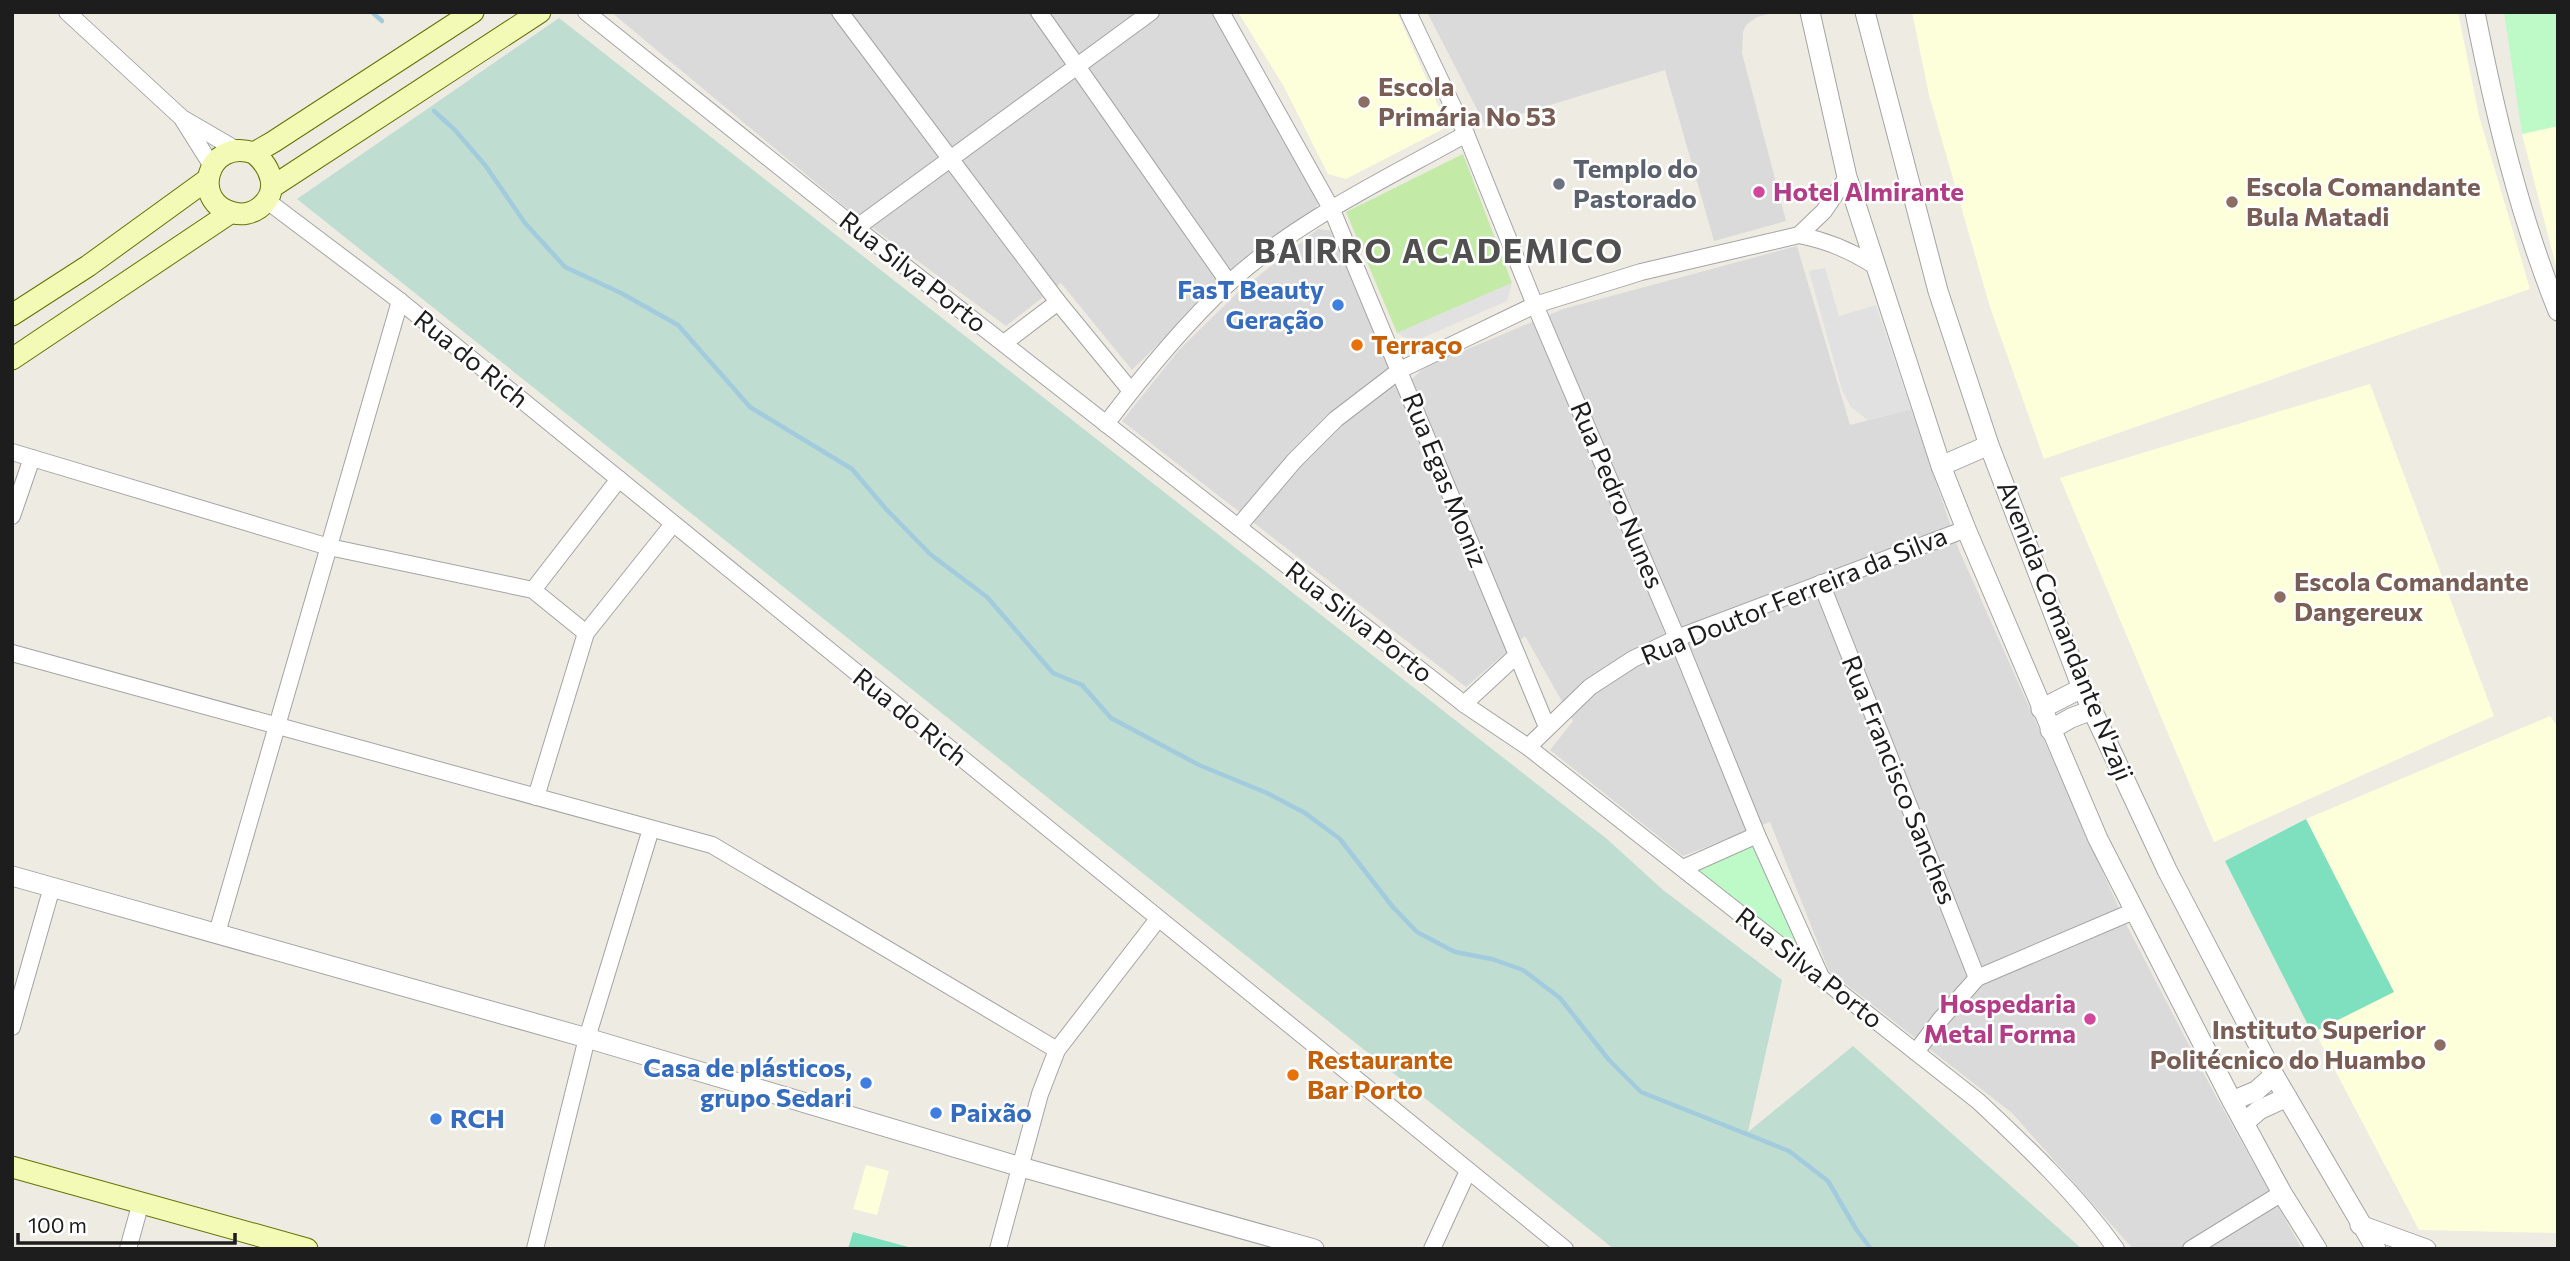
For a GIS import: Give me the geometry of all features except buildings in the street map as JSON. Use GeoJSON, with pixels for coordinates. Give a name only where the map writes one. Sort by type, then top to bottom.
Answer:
{"type":"FeatureCollection","features":[{"type":"Feature","properties":{"kind":"main road"},"geometry":{"type":"LineString","coordinates":[[12,315],[88,266],[210,172],[218,158],[246,151],[473,12]]}},
{"type":"Feature","properties":{"kind":"main road"},"geometry":{"type":"LineString","coordinates":[[12,359],[230,213],[250,213],[269,194],[540,12]]}},
{"type":"Feature","properties":{"kind":"main road"},"geometry":{"type":"LineString","coordinates":[[246,151],[264,162],[271,173],[269,194]]}},
{"type":"Feature","properties":{"kind":"main road"},"geometry":{"type":"LineString","coordinates":[[210,172],[213,200],[230,213]]}},
{"type":"Feature","properties":{"kind":"main road"},"geometry":{"type":"LineString","coordinates":[[12,1167],[307,1249]]}},
{"type":"Feature","properties":{"kind":"street"},"geometry":{"type":"LineString","coordinates":[[67,12],[182,118],[246,151]]}},
{"type":"Feature","properties":{"kind":"street","name":"Rua Silva Porto"},"geometry":{"type":"LineString","coordinates":[[586,12],[1106,424],[1464,704],[1528,747],[1684,868],[1978,1101],[2040,1160],[2101,1228],[2116,1249]]}},
{"type":"Feature","properties":{"kind":"street"},"geometry":{"type":"LineString","coordinates":[[840,12],[1058,302],[1131,391]]}},
{"type":"Feature","properties":{"kind":"street"},"geometry":{"type":"LineString","coordinates":[[1039,12],[1228,284]]}},
{"type":"Feature","properties":{"kind":"street"},"geometry":{"type":"LineString","coordinates":[[856,228],[1151,12]]}},
{"type":"Feature","properties":{"kind":"street","name":"Rua Egas Moniz"},"geometry":{"type":"LineString","coordinates":[[1221,12],[1332,210],[1547,727]]}},
{"type":"Feature","properties":{"kind":"street","name":"Rua Pedro Nunes"},"geometry":{"type":"LineString","coordinates":[[1408,12],[1466,134],[1757,835],[1822,980]]}},
{"type":"Feature","properties":{"kind":"street","name":"Avenida Comandante N'zaji"},"geometry":{"type":"LineString","coordinates":[[1810,12],[1847,177],[1941,466],[1965,529],[2098,839],[2232,1101],[2282,1193],[2317,1249]]}},
{"type":"Feature","properties":{"kind":"street","name":"Avenida Comandante N'zaji"},"geometry":{"type":"LineString","coordinates":[[1865,12],[1938,292],[1989,445],[2082,688],[2167,870],[2274,1075],[2376,1249]]}},
{"type":"Feature","properties":{"kind":"street"},"geometry":{"type":"LineString","coordinates":[[2475,12],[2501,138],[2522,209],[2558,311]]}},
{"type":"Feature","properties":{"kind":"street"},"geometry":{"type":"LineString","coordinates":[[182,118],[210,172]]}},
{"type":"Feature","properties":{"kind":"street"},"geometry":{"type":"LineString","coordinates":[[1106,424],[1171,344],[1228,284],[1277,245],[1332,210],[1466,134]]}},
{"type":"Feature","properties":{"kind":"street"},"geometry":{"type":"LineString","coordinates":[[1799,235],[1824,211],[1847,177]]}},
{"type":"Feature","properties":{"kind":"street","name":"Rua do Rich"},"geometry":{"type":"LineString","coordinates":[[269,194],[1554,1243],[1565,1249]]}},
{"type":"Feature","properties":{"kind":"street"},"geometry":{"type":"LineString","coordinates":[[1238,527],[1294,461],[1336,419],[1400,370],[1535,305],[1641,272],[1799,235],[1825,240],[1849,249],[1875,266]]}},
{"type":"Feature","properties":{"kind":"street"},"geometry":{"type":"LineString","coordinates":[[217,933],[400,301]]}},
{"type":"Feature","properties":{"kind":"street"},"geometry":{"type":"LineString","coordinates":[[1004,343],[1058,302]]}},
{"type":"Feature","properties":{"kind":"street"},"geometry":{"type":"LineString","coordinates":[[1941,466],[1989,445]]}},
{"type":"Feature","properties":{"kind":"street"},"geometry":{"type":"LineString","coordinates":[[12,452],[329,547],[533,590],[586,633]]}},
{"type":"Feature","properties":{"kind":"street"},"geometry":{"type":"LineString","coordinates":[[12,516],[32,458]]}},
{"type":"Feature","properties":{"kind":"street"},"geometry":{"type":"LineString","coordinates":[[533,590],[619,479]]}},
{"type":"Feature","properties":{"kind":"street"},"geometry":{"type":"LineString","coordinates":[[536,797],[586,633],[673,524]]}},
{"type":"Feature","properties":{"kind":"street","name":"Rua Doutor Ferreira da Silva"},"geometry":{"type":"LineString","coordinates":[[1528,747],[1590,687],[1633,659],[1677,638],[1965,529]]}},
{"type":"Feature","properties":{"kind":"street","name":"Rua Francisco Sanches"},"geometry":{"type":"LineString","coordinates":[[1821,583],[1977,978]]}},
{"type":"Feature","properties":{"kind":"street"},"geometry":{"type":"LineString","coordinates":[[12,653],[712,845],[1057,1050]]}},
{"type":"Feature","properties":{"kind":"street"},"geometry":{"type":"LineString","coordinates":[[1464,704],[1517,654]]}},
{"type":"Feature","properties":{"kind":"street"},"geometry":{"type":"LineString","coordinates":[[2041,709],[2082,688]]}},
{"type":"Feature","properties":{"kind":"street"},"geometry":{"type":"LineString","coordinates":[[2050,730],[2092,710]]}},
{"type":"Feature","properties":{"kind":"street"},"geometry":{"type":"LineString","coordinates":[[535,1249],[587,1038],[651,829]]}},
{"type":"Feature","properties":{"kind":"street"},"geometry":{"type":"LineString","coordinates":[[1684,868],[1757,835]]}},
{"type":"Feature","properties":{"kind":"street"},"geometry":{"type":"LineString","coordinates":[[12,876],[587,1038],[1021,1167],[1308,1248]]}},
{"type":"Feature","properties":{"kind":"street"},"geometry":{"type":"LineString","coordinates":[[12,1027],[52,887]]}},
{"type":"Feature","properties":{"kind":"street"},"geometry":{"type":"LineString","coordinates":[[1916,1052],[1977,978],[2134,911]]}},
{"type":"Feature","properties":{"kind":"street"},"geometry":{"type":"LineString","coordinates":[[998,1249],[1040,1094],[1057,1050],[1158,919]]}},
{"type":"Feature","properties":{"kind":"street"},"geometry":{"type":"LineString","coordinates":[[2232,1101],[2256,1091],[2274,1075]]}},
{"type":"Feature","properties":{"kind":"street"},"geometry":{"type":"LineString","coordinates":[[2244,1123],[2259,1110],[2287,1097]]}},
{"type":"Feature","properties":{"kind":"street"},"geometry":{"type":"LineString","coordinates":[[1432,1249],[1468,1171]]}},
{"type":"Feature","properties":{"kind":"street"},"geometry":{"type":"LineString","coordinates":[[2191,1249],[2282,1193]]}},
{"type":"Feature","properties":{"kind":"street"},"geometry":{"type":"LineString","coordinates":[[128,1249],[141,1202]]}},
{"type":"Feature","properties":{"kind":"street"},"geometry":{"type":"LineString","coordinates":[[2360,1225],[2426,1249]]}},
{"type":"Feature","properties":{"kind":"shaded area"},"geometry":{"type":"Polygon","coordinates":[[[611,12],[1212,12],[1320,201],[1312,214],[1232,271],[1132,370],[1061,283],[1006,326],[851,212],[611,12]]]}},
{"type":"Feature","properties":{"kind":"shaded area","name":"Escola Primária No 53"},"geometry":{"type":"Polygon","coordinates":[[[1238,12],[1397,12],[1444,119],[1443,129],[1346,179],[1328,174],[1283,85],[1238,12]]]}},
{"type":"Feature","properties":{"kind":"shaded area"},"geometry":{"type":"Polygon","coordinates":[[[1427,12],[1776,12],[1757,17],[1746,25],[1742,53],[1786,221],[1714,241],[1665,70],[1485,125],[1427,12]]]}},
{"type":"Feature","properties":{"kind":"shaded area","name":"Escola Comandante Bula Matadi"},"geometry":{"type":"Polygon","coordinates":[[[1912,12],[2458,12],[2479,116],[2530,289],[2044,459],[1990,307],[1929,95],[1912,12]]]}},
{"type":"Feature","properties":{"kind":"shaded area"},"geometry":{"type":"Polygon","coordinates":[[[559,18],[1607,839],[1663,890],[1782,980],[1748,1132],[1853,1046],[2082,1249],[1614,1249],[297,199],[559,18]]]}},
{"type":"Feature","properties":{"kind":"shaded area"},"geometry":{"type":"Polygon","coordinates":[[[2558,126],[2558,274],[2522,134],[2558,126]]]}},
{"type":"Feature","properties":{"kind":"shaded area"},"geometry":{"type":"Polygon","coordinates":[[[1318,229],[1334,231],[1402,388],[1425,367],[1563,309],[1797,246],[1850,425],[1911,409],[1959,550],[2126,924],[2214,1093],[2302,1249],[2133,1249],[2012,1113],[1829,971],[1770,822],[1683,856],[1550,750],[1573,721],[1525,636],[1466,687],[1122,421],[1179,350],[1237,293],[1318,229]]]}},
{"type":"Feature","properties":{"kind":"shaded area"},"geometry":{"type":"Polygon","coordinates":[[[1825,268],[1839,316],[1876,305],[1911,409],[1868,420],[1851,407],[1842,390],[1809,271],[1825,268]]]}},
{"type":"Feature","properties":{"kind":"shaded area"},"geometry":{"type":"Polygon","coordinates":[[[1512,283],[1507,301],[1413,342],[1397,333],[1512,283]]]}},
{"type":"Feature","properties":{"kind":"shaded area","name":"Escola Comandante Dangereux"},"geometry":{"type":"Polygon","coordinates":[[[2370,384],[2494,716],[2214,842],[2060,478],[2370,384]]]}},
{"type":"Feature","properties":{"kind":"shaded area","name":"Instituto Superior Politécnico do Huambo"},"geometry":{"type":"Polygon","coordinates":[[[2550,716],[2558,727],[2558,1233],[2419,1230],[2225,861],[2306,819],[2550,716]]]}},
{"type":"Feature","properties":{"kind":"shaded area"},"geometry":{"type":"Polygon","coordinates":[[[866,1165],[889,1171],[877,1215],[853,1209],[866,1165]]]}},
{"type":"Feature","properties":{"kind":"green space"},"geometry":{"type":"Polygon","coordinates":[[[2504,12],[2558,12],[2558,126],[2522,134],[2504,12]]]}},
{"type":"Feature","properties":{"kind":"green space"},"geometry":{"type":"Polygon","coordinates":[[[1463,154],[1512,283],[1397,333],[1346,212],[1463,154]]]}},
{"type":"Feature","properties":{"kind":"green space"},"geometry":{"type":"Polygon","coordinates":[[[2306,819],[2394,992],[2312,1033],[2225,861],[2306,819]]]}},
{"type":"Feature","properties":{"kind":"green space"},"geometry":{"type":"Polygon","coordinates":[[[1752,844],[1807,961],[1693,870],[1752,844]]]}},
{"type":"Feature","properties":{"kind":"green space"},"geometry":{"type":"Polygon","coordinates":[[[853,1232],[912,1248],[848,1249],[853,1232]]]}},
{"type":"Feature","properties":{"kind":"waterway"},"geometry":{"type":"LineString","coordinates":[[372,12],[382,21]]}},
{"type":"Feature","properties":{"kind":"waterway"},"geometry":{"type":"LineString","coordinates":[[434,111],[454,129],[485,165],[525,223],[565,267],[621,293],[678,325],[750,407],[852,469],[930,554],[987,597],[1053,673],[1082,685],[1111,718],[1199,765],[1267,793],[1305,813],[1340,839],[1392,906],[1417,932],[1455,952],[1492,959],[1523,970],[1560,998],[1609,1060],[1641,1092],[1789,1151],[1828,1181],[1871,1249]]}},
{"type":"Feature","properties":{"kind":"place","name":"Escola Primária No 53"},"geometry":{"type":"Point","coordinates":[1364,102]}},
{"type":"Feature","properties":{"kind":"place","name":"Templo do Pastorado"},"geometry":{"type":"Point","coordinates":[1559,184]}},
{"type":"Feature","properties":{"kind":"place","name":"Hotel Almirante"},"geometry":{"type":"Point","coordinates":[1759,192]}},
{"type":"Feature","properties":{"kind":"place","name":"Escola Comandante Bula Matadi"},"geometry":{"type":"Point","coordinates":[2232,202]}},
{"type":"Feature","properties":{"kind":"place","name":"FasT Beauty Geração"},"geometry":{"type":"Point","coordinates":[1338,305]}},
{"type":"Feature","properties":{"kind":"place","name":"Terraço"},"geometry":{"type":"Point","coordinates":[1357,345]}},
{"type":"Feature","properties":{"kind":"place","name":"Escola Comandante Dangereux"},"geometry":{"type":"Point","coordinates":[2280,597]}},
{"type":"Feature","properties":{"kind":"place","name":"Hospedaria Metal Forma"},"geometry":{"type":"Point","coordinates":[2090,1019]}},
{"type":"Feature","properties":{"kind":"place","name":"Instituto Superior Politécnico do Huambo"},"geometry":{"type":"Point","coordinates":[2440,1045]}},
{"type":"Feature","properties":{"kind":"place","name":"Restaurante Bar Porto"},"geometry":{"type":"Point","coordinates":[1293,1075]}},
{"type":"Feature","properties":{"kind":"place","name":"Casa de plásticos, grupo Sedari"},"geometry":{"type":"Point","coordinates":[866,1083]}},
{"type":"Feature","properties":{"kind":"place","name":"Paixão"},"geometry":{"type":"Point","coordinates":[936,1113]}},
{"type":"Feature","properties":{"kind":"place","name":"RCH"},"geometry":{"type":"Point","coordinates":[436,1119]}},
{"type":"Feature","properties":{"kind":"district","name":"BAIRRO ACADEMICO"},"geometry":{"type":"Point","coordinates":[1439,251]}}]}
